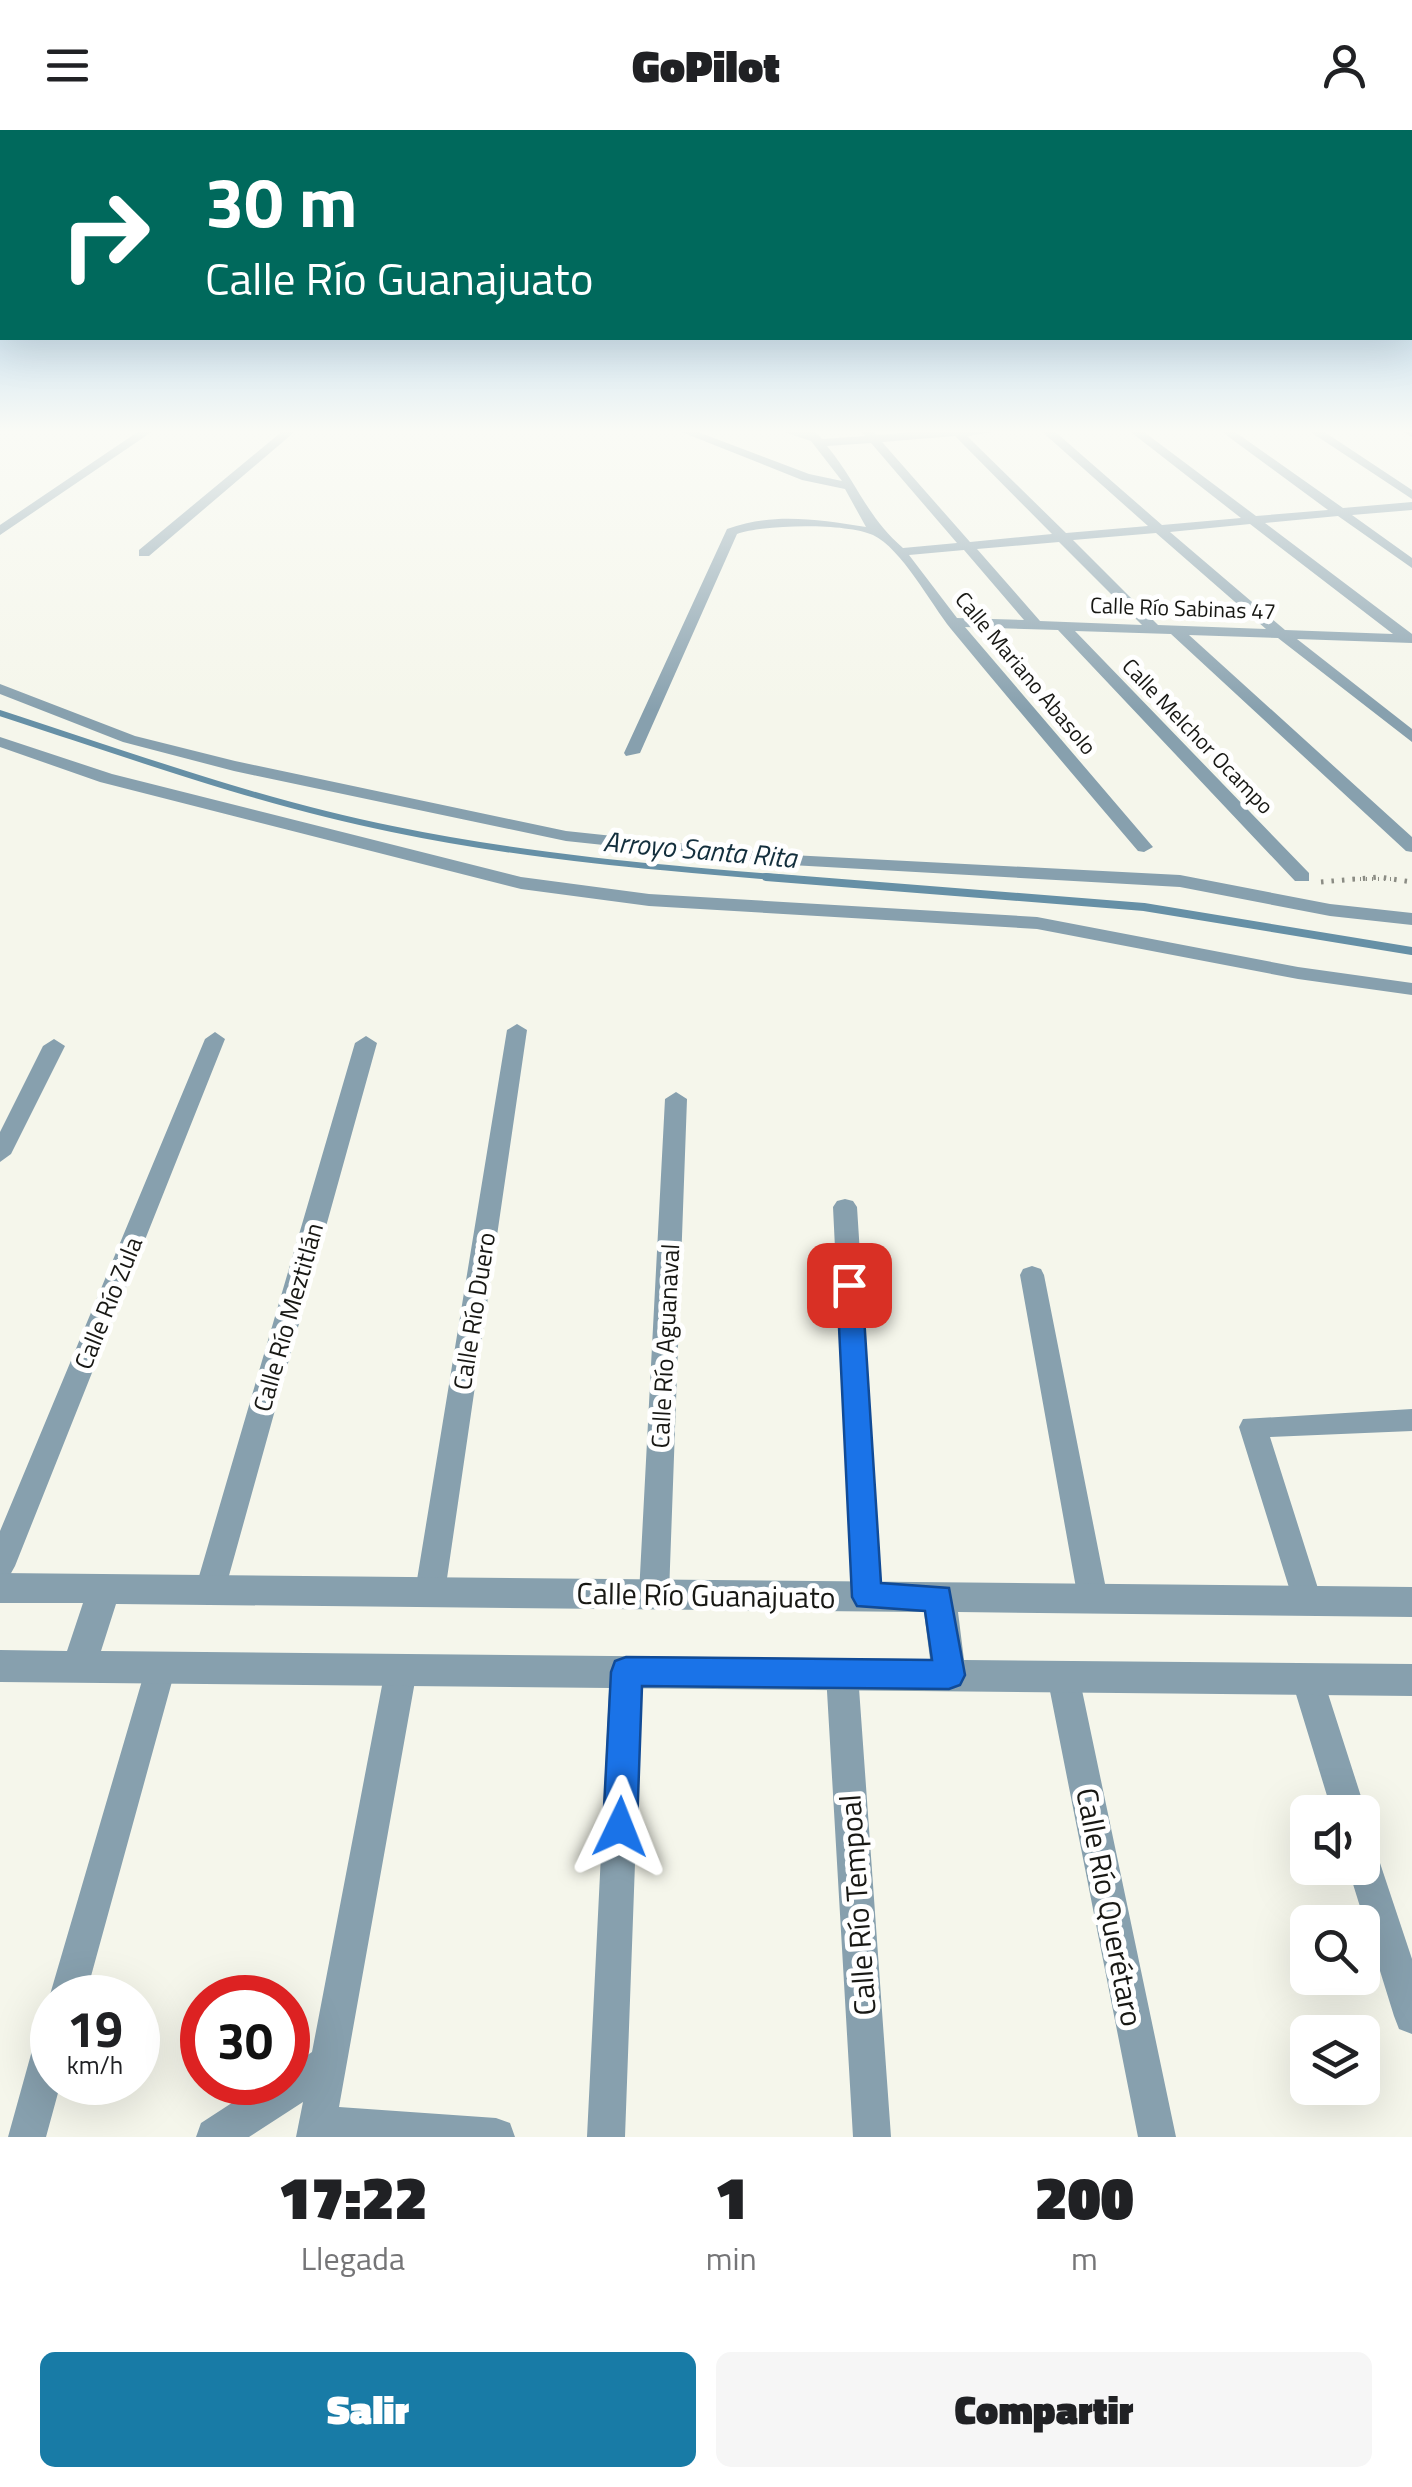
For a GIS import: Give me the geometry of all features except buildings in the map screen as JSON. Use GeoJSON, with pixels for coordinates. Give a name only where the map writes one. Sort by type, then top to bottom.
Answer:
{"type":"FeatureCollection","features":[{"type":"Feature","properties":{"kind":"street"},"geometry":{"type":"LineString","coordinates":[[144,553],[180,523]]}},
{"type":"Feature","properties":{"kind":"street"},"geometry":{"type":"LineString","coordinates":[[632,753],[732,532],[747,525],[773,523],[877,532]]}},
{"type":"Feature","properties":{"kind":"street","name":"Calle Mariano Abasolo"},"geometry":{"type":"LineString","coordinates":[[870,523],[900,552],[953,622],[1144,848]]}},
{"type":"Feature","properties":{"kind":"street"},"geometry":{"type":"LineString","coordinates":[[946,523],[1036,625]]}},
{"type":"Feature","properties":{"kind":"street"},"geometry":{"type":"LineString","coordinates":[[1045,523],[1154,629]]}},
{"type":"Feature","properties":{"kind":"street"},"geometry":{"type":"LineString","coordinates":[[1150,523],[1412,736]]}},
{"type":"Feature","properties":{"kind":"street"},"geometry":{"type":"LineString","coordinates":[[900,552],[1217,523]]}},
{"type":"Feature","properties":{"kind":"street"},"geometry":{"type":"LineString","coordinates":[[1252,523],[1411,640]]}},
{"type":"Feature","properties":{"kind":"street"},"geometry":{"type":"LineString","coordinates":[[1353,523],[1412,564]]}},
{"type":"Feature","properties":{"kind":"street","name":"Calle Río Sabinas 47"},"geometry":{"type":"LineString","coordinates":[[953,622],[1411,640]]}},
{"type":"Feature","properties":{"kind":"street","name":"Calle Melchor Ocampo"},"geometry":{"type":"LineString","coordinates":[[1062,626],[1302,876]]}},
{"type":"Feature","properties":{"kind":"street"},"geometry":{"type":"LineString","coordinates":[[1175,630],[1412,848]]}},
{"type":"Feature","properties":{"kind":"street"},"geometry":{"type":"LineString","coordinates":[[0,689],[130,739],[234,766],[566,836],[791,860],[1180,881],[1330,910],[1412,918]]}},
{"type":"Feature","properties":{"kind":"street"},"geometry":{"type":"LineString","coordinates":[[0,742],[106,778],[521,883],[649,900],[1037,923],[1298,973],[1412,989]]}},
{"type":"Feature","properties":{"kind":"street","name":"Calle Río Duero"},"geometry":{"type":"LineString","coordinates":[[430,1592],[517,1030]]}},
{"type":"Feature","properties":{"kind":"street","name":"Calle Río Zula"},"geometry":{"type":"LineString","coordinates":[[0,1566],[215,1039]]}},
{"type":"Feature","properties":{"kind":"street","name":"Calle Río Meztitlán"},"geometry":{"type":"LineString","coordinates":[[210,1590],[366,1043]]}},
{"type":"Feature","properties":{"kind":"street"},"geometry":{"type":"LineString","coordinates":[[0,1154],[54,1046]]}},
{"type":"Feature","properties":{"kind":"street","name":"Calle Río Aguanaval"},"geometry":{"type":"LineString","coordinates":[[654,1594],[676,1099]]}},
{"type":"Feature","properties":{"kind":"street"},"geometry":{"type":"LineString","coordinates":[[845,1207],[867,1597]]}},
{"type":"Feature","properties":{"kind":"street"},"geometry":{"type":"LineString","coordinates":[[1032,1275],[1094,1599]]}},
{"type":"Feature","properties":{"kind":"street"},"geometry":{"type":"LineString","coordinates":[[1307,1601],[1253,1427],[1412,1420]]}},
{"type":"Feature","properties":{"kind":"street","name":"Calle Río Guanajuato"},"geometry":{"type":"LineString","coordinates":[[0,1588],[1412,1602]]}},
{"type":"Feature","properties":{"kind":"street"},"geometry":{"type":"LineString","coordinates":[[79,1667],[104,1588]]}},
{"type":"Feature","properties":{"kind":"street"},"geometry":{"type":"LineString","coordinates":[[939,1597],[949,1675]]}},
{"type":"Feature","properties":{"kind":"street"},"geometry":{"type":"LineString","coordinates":[[0,1666],[1412,1680]]}},
{"type":"Feature","properties":{"kind":"street"},"geometry":{"type":"LineString","coordinates":[[74,1975],[161,1667]]}},
{"type":"Feature","properties":{"kind":"street"},"geometry":{"type":"LineString","coordinates":[[401,1670],[316,2131],[496,2137]]}},
{"type":"Feature","properties":{"kind":"street"},"geometry":{"type":"LineString","coordinates":[[606,2137],[626,1672]]}},
{"type":"Feature","properties":{"kind":"street","name":"Calle Río Tempoal"},"geometry":{"type":"LineString","coordinates":[[842,1674],[872,2137]]}},
{"type":"Feature","properties":{"kind":"street","name":"Calle Río Querétaro"},"geometry":{"type":"LineString","coordinates":[[1064,1676],[1157,2137]]}},
{"type":"Feature","properties":{"kind":"street"},"geometry":{"type":"LineString","coordinates":[[1307,1678],[1344,1795]]}},
{"type":"Feature","properties":{"kind":"street"},"geometry":{"type":"LineString","coordinates":[[1371,1885],[1412,2016]]}},
{"type":"Feature","properties":{"kind":"street"},"geometry":{"type":"LineString","coordinates":[[215,2137],[328,2064]]}},
{"type":"Feature","properties":{"kind":"street"},"geometry":{"type":"LineString","coordinates":[[27,2137],[36,2105]]}},
{"type":"Feature","properties":{"kind":"path"},"geometry":{"type":"LineString","coordinates":[[1302,876],[1316,882],[1379,877],[1412,882]]}},
{"type":"Feature","properties":{"kind":"waterway","name":"Arroyo Santa Rita"},"geometry":{"type":"LineString","coordinates":[[0,713],[243,792],[392,829],[543,854],[797,879]]}},
{"type":"Feature","properties":{"kind":"waterway","name":"Arroyo Santa Rita"},"geometry":{"type":"LineString","coordinates":[[766,877],[1144,907],[1412,951]]}},
{"type":"Feature","properties":{"kind":"route"},"geometry":{"type":"LineString","coordinates":[[620,1827],[626,1672],[949,1675],[939,1597],[867,1597],[849,1285]]}}]}
